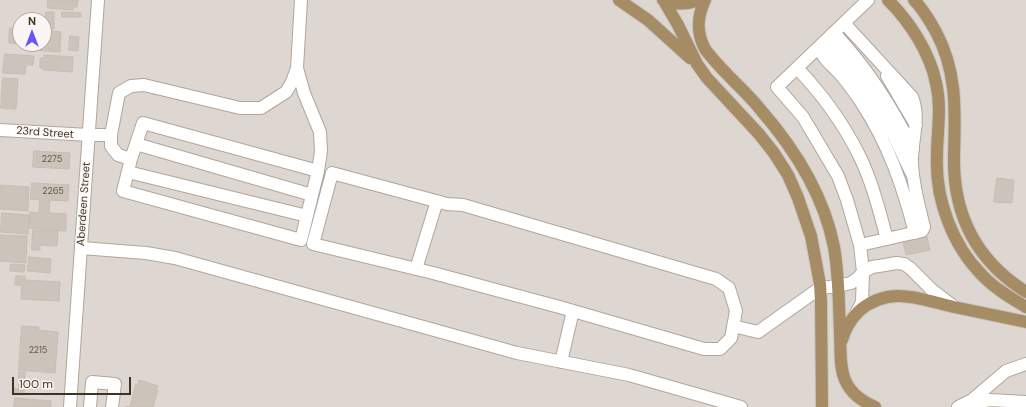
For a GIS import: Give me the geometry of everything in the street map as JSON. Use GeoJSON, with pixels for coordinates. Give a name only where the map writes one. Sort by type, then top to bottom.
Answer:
{"type":"FeatureCollection","features":[{"type":"Feature","properties":{"kind":"main road"},"geometry":{"type":"LineString","coordinates":[[619,0],[648,20],[697,64]]}},
{"type":"Feature","properties":{"kind":"main road"},"geometry":{"type":"LineString","coordinates":[[663,0],[678,25],[697,64],[707,78],[759,134],[774,153],[788,175],[804,216],[816,259],[820,288],[822,407]]}},
{"type":"Feature","properties":{"kind":"main road"},"geometry":{"type":"LineString","coordinates":[[663,0],[678,4],[698,0]]}},
{"type":"Feature","properties":{"kind":"main road"},"geometry":{"type":"LineString","coordinates":[[705,0],[699,16],[698,25],[702,45],[710,56],[761,109],[793,152],[809,177],[826,219],[834,247],[838,286],[841,361],[844,379],[858,403],[864,402],[875,407]]}},
{"type":"Feature","properties":{"kind":"main road"},"geometry":{"type":"LineString","coordinates":[[888,0],[906,21],[922,45],[932,67],[939,104],[936,157],[941,199],[956,240],[982,275],[1026,307]]}},
{"type":"Feature","properties":{"kind":"main road"},"geometry":{"type":"LineString","coordinates":[[914,0],[932,24],[943,46],[949,65],[954,88],[956,109],[954,158],[958,199],[964,219],[971,236],[980,250],[1008,280],[1026,292]]}},
{"type":"Feature","properties":{"kind":"main road"},"geometry":{"type":"LineString","coordinates":[[841,346],[844,332],[856,314],[867,304],[888,296],[909,296],[927,299],[954,307],[1026,322]]}},
{"type":"Feature","properties":{"kind":"street","name":"Aberdeen Street"},"geometry":{"type":"LineString","coordinates":[[70,407],[98,0]]}},
{"type":"Feature","properties":{"kind":"street"},"geometry":{"type":"LineString","coordinates":[[131,159],[118,155],[111,146],[111,135],[119,93],[131,86],[144,85],[240,108],[261,108],[286,92],[292,82],[297,68],[301,0]]}},
{"type":"Feature","properties":{"kind":"street"},"geometry":{"type":"LineString","coordinates":[[868,0],[833,40],[822,49],[821,52],[842,76],[861,102],[873,122],[894,163],[907,201],[915,233]]}},
{"type":"Feature","properties":{"kind":"street"},"geometry":{"type":"LineString","coordinates":[[845,25],[912,97],[916,106],[916,125],[912,162],[913,186],[924,227],[922,231],[915,233],[860,245]]}},
{"type":"Feature","properties":{"kind":"street"},"geometry":{"type":"LineString","coordinates":[[845,25],[777,87],[803,117],[838,176],[847,200],[860,245],[863,272],[862,302],[856,314]]}},
{"type":"Feature","properties":{"kind":"street"},"geometry":{"type":"LineString","coordinates":[[833,40],[855,55],[874,80],[899,120],[913,149]]}},
{"type":"Feature","properties":{"kind":"street"},"geometry":{"type":"LineString","coordinates":[[833,40],[864,86],[894,136],[913,177]]}},
{"type":"Feature","properties":{"kind":"street"},"geometry":{"type":"LineString","coordinates":[[297,68],[304,93],[320,132],[322,151],[318,172],[301,240],[123,191],[131,159],[143,123],[318,172]]}},
{"type":"Feature","properties":{"kind":"street"},"geometry":{"type":"LineString","coordinates":[[797,68],[811,83],[843,126],[859,155],[873,191],[887,239]]}},
{"type":"Feature","properties":{"kind":"street","name":"23rd Street"},"geometry":{"type":"LineString","coordinates":[[0,130],[111,135]]}},
{"type":"Feature","properties":{"kind":"street"},"geometry":{"type":"LineString","coordinates":[[136,144],[312,195]]}},
{"type":"Feature","properties":{"kind":"street"},"geometry":{"type":"LineString","coordinates":[[128,172],[307,216]]}},
{"type":"Feature","properties":{"kind":"street"},"geometry":{"type":"LineString","coordinates":[[332,173],[447,204],[463,205],[716,279],[729,288],[736,311],[731,338],[720,349],[704,349],[573,311],[416,269],[313,244],[332,173]]}},
{"type":"Feature","properties":{"kind":"street"},"geometry":{"type":"LineString","coordinates":[[416,269],[437,201]]}},
{"type":"Feature","properties":{"kind":"street"},"geometry":{"type":"LineString","coordinates":[[81,248],[146,253],[175,258],[511,352],[629,375],[741,407]]}},
{"type":"Feature","properties":{"kind":"street"},"geometry":{"type":"LineString","coordinates":[[733,326],[758,332],[820,288],[838,286],[855,281],[863,272],[872,267],[896,263],[904,264],[910,268],[932,290],[954,307]]}},
{"type":"Feature","properties":{"kind":"street"},"geometry":{"type":"LineString","coordinates":[[561,362],[573,311]]}},
{"type":"Feature","properties":{"kind":"street"},"geometry":{"type":"LineString","coordinates":[[959,407],[975,397],[997,378],[1012,368],[1026,364]]}},
{"type":"Feature","properties":{"kind":"street"},"geometry":{"type":"LineString","coordinates":[[997,378],[1009,374],[1026,373]]}},
{"type":"Feature","properties":{"kind":"street"},"geometry":{"type":"LineString","coordinates":[[90,407],[92,382],[115,384],[112,407]]}},
{"type":"Feature","properties":{"kind":"street"},"geometry":{"type":"LineString","coordinates":[[975,397],[997,393],[1026,394]]}},
{"type":"Feature","properties":{"kind":"street"},"geometry":{"type":"LineString","coordinates":[[959,407],[983,400],[1026,402]]}},
{"type":"Feature","properties":{"kind":"shaded area"},"geometry":{"type":"Polygon","coordinates":[[[0,0],[1026,0],[1026,407],[0,407],[0,0]]]}},
{"type":"Feature","properties":{"kind":"building"},"geometry":{"type":"Polygon","coordinates":[[[48,0],[78,0],[77,7],[73,7],[73,10],[48,8],[48,0]]]}},
{"type":"Feature","properties":{"kind":"building"},"geometry":{"type":"Polygon","coordinates":[[[52,12],[54,12],[54,29],[52,29],[52,12]]]}},
{"type":"Feature","properties":{"kind":"building"},"geometry":{"type":"Polygon","coordinates":[[[62,12],[81,13],[81,17],[62,17],[62,12]]]}},
{"type":"Feature","properties":{"kind":"building"},"geometry":{"type":"Polygon","coordinates":[[[10,28],[12,28],[12,43],[9,43],[10,28]]]}},
{"type":"Feature","properties":{"kind":"building"},"geometry":{"type":"Polygon","coordinates":[[[52,31],[61,32],[60,52],[52,51],[52,31]]]}},
{"type":"Feature","properties":{"kind":"building"},"geometry":{"type":"Polygon","coordinates":[[[70,36],[79,37],[78,51],[69,50],[70,36]]]}},
{"type":"Feature","properties":{"kind":"building"},"geometry":{"type":"Polygon","coordinates":[[[5,54],[34,56],[33,65],[26,65],[25,74],[3,73],[5,54]]]}},
{"type":"Feature","properties":{"kind":"building"},"geometry":{"type":"Polygon","coordinates":[[[44,55],[73,57],[72,72],[43,70],[43,68],[40,68],[40,58],[44,58],[44,55]]]}},
{"type":"Feature","properties":{"kind":"building"},"geometry":{"type":"Polygon","coordinates":[[[3,78],[18,79],[16,109],[1,108],[3,78]]]}},
{"type":"Feature","properties":{"kind":"building"},"geometry":{"type":"Polygon","coordinates":[[[34,151],[70,153],[69,169],[33,167],[34,151]]]}},
{"type":"Feature","properties":{"kind":"building"},"geometry":{"type":"Polygon","coordinates":[[[997,178],[1014,180],[1012,203],[994,202],[997,178]]]}},
{"type":"Feature","properties":{"kind":"building"},"geometry":{"type":"Polygon","coordinates":[[[32,183],[69,185],[68,201],[50,200],[49,213],[66,214],[66,231],[29,228],[30,212],[39,213],[40,200],[31,199],[32,183]]]}},
{"type":"Feature","properties":{"kind":"building"},"geometry":{"type":"Polygon","coordinates":[[[0,185],[29,187],[28,211],[0,209],[0,185]]]}},
{"type":"Feature","properties":{"kind":"building"},"geometry":{"type":"Polygon","coordinates":[[[2,213],[29,215],[28,234],[1,232],[2,213]]]}},
{"type":"Feature","properties":{"kind":"building"},"geometry":{"type":"Polygon","coordinates":[[[33,230],[58,231],[57,246],[40,245],[40,250],[32,250],[33,230]]]}},
{"type":"Feature","properties":{"kind":"building"},"geometry":{"type":"Polygon","coordinates":[[[0,235],[27,236],[26,263],[0,261],[0,235]]]}},
{"type":"Feature","properties":{"kind":"building"},"geometry":{"type":"Polygon","coordinates":[[[927,237],[930,250],[906,255],[903,242],[927,237]]]}},
{"type":"Feature","properties":{"kind":"building"},"geometry":{"type":"Polygon","coordinates":[[[29,257],[51,259],[50,273],[28,271],[29,257]]]}},
{"type":"Feature","properties":{"kind":"building"},"geometry":{"type":"Polygon","coordinates":[[[11,264],[25,265],[24,272],[10,271],[11,264]]]}},
{"type":"Feature","properties":{"kind":"building"},"geometry":{"type":"Polygon","coordinates":[[[16,276],[25,276],[25,280],[60,282],[59,301],[21,299],[22,285],[15,285],[16,276]]]}},
{"type":"Feature","properties":{"kind":"building"},"geometry":{"type":"Polygon","coordinates":[[[22,326],[39,327],[38,330],[58,332],[55,373],[19,370],[22,326]]]}},
{"type":"Feature","properties":{"kind":"building"},"geometry":{"type":"Polygon","coordinates":[[[19,372],[25,372],[24,395],[13,394],[14,388],[18,389],[19,372]]]}},
{"type":"Feature","properties":{"kind":"building"},"geometry":{"type":"Polygon","coordinates":[[[139,380],[158,386],[153,407],[130,407],[136,384],[138,385],[139,380]]]}},
{"type":"Feature","properties":{"kind":"building"},"geometry":{"type":"Polygon","coordinates":[[[15,398],[51,401],[51,407],[14,407],[15,398]]]}}]}
